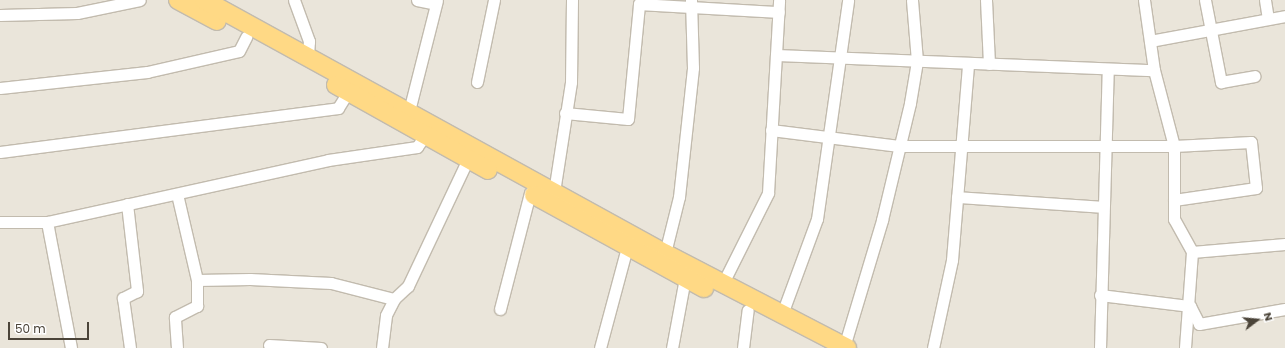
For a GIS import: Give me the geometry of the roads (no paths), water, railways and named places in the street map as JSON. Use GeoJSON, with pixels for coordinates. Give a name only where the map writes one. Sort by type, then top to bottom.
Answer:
{"type":"FeatureCollection","features":[{"type":"Feature","properties":{"kind":"highway"},"geometry":{"type":"LineString","coordinates":[[178,0],[308,57],[425,135],[471,153],[554,192],[665,253],[720,289],[748,310],[820,348]]}},
{"type":"Feature","properties":{"kind":"highway"},"geometry":{"type":"LineString","coordinates":[[204,0],[249,31],[351,87],[409,111],[530,192],[626,247],[685,278],[720,289],[782,314],[845,348]]}},
{"type":"Feature","properties":{"kind":"street"},"geometry":{"type":"LineString","coordinates":[[0,15],[77,13],[140,0]]}},
{"type":"Feature","properties":{"kind":"street"},"geometry":{"type":"LineString","coordinates":[[294,0],[309,42],[308,57]]}},
{"type":"Feature","properties":{"kind":"street"},"geometry":{"type":"LineString","coordinates":[[409,111],[436,2],[417,0]]}},
{"type":"Feature","properties":{"kind":"street"},"geometry":{"type":"LineString","coordinates":[[477,82],[494,0]]}},
{"type":"Feature","properties":{"kind":"street"},"geometry":{"type":"LineString","coordinates":[[554,192],[571,82],[572,0]]}},
{"type":"Feature","properties":{"kind":"street"},"geometry":{"type":"LineString","coordinates":[[720,289],[768,193],[779,0]]}},
{"type":"Feature","properties":{"kind":"street"},"geometry":{"type":"LineString","coordinates":[[782,314],[817,219],[848,0]]}},
{"type":"Feature","properties":{"kind":"street"},"geometry":{"type":"LineString","coordinates":[[845,348],[882,220],[917,61],[912,0]]}},
{"type":"Feature","properties":{"kind":"street"},"geometry":{"type":"LineString","coordinates":[[986,0],[989,64]]}},
{"type":"Feature","properties":{"kind":"street"},"geometry":{"type":"LineString","coordinates":[[1144,0],[1154,70],[1174,146],[1174,219],[1192,252],[1190,306],[1185,348]]}},
{"type":"Feature","properties":{"kind":"street"},"geometry":{"type":"LineString","coordinates":[[1205,0],[1221,82],[1254,76]]}},
{"type":"Feature","properties":{"kind":"street"},"geometry":{"type":"LineString","coordinates":[[1265,0],[1268,19]]}},
{"type":"Feature","properties":{"kind":"street"},"geometry":{"type":"LineString","coordinates":[[565,113],[628,119],[639,4],[691,3],[779,12]]}},
{"type":"Feature","properties":{"kind":"street"},"geometry":{"type":"LineString","coordinates":[[665,253],[679,197],[693,68],[691,3]]}},
{"type":"Feature","properties":{"kind":"street"},"geometry":{"type":"LineString","coordinates":[[1150,41],[1285,16]]}},
{"type":"Feature","properties":{"kind":"street"},"geometry":{"type":"LineString","coordinates":[[0,88],[147,72],[240,51],[249,31]]}},
{"type":"Feature","properties":{"kind":"street"},"geometry":{"type":"LineString","coordinates":[[776,55],[1108,70],[1154,70]]}},
{"type":"Feature","properties":{"kind":"street"},"geometry":{"type":"LineString","coordinates":[[933,348],[952,260],[968,64]]}},
{"type":"Feature","properties":{"kind":"street"},"geometry":{"type":"LineString","coordinates":[[1100,348],[1100,295],[1108,70]]}},
{"type":"Feature","properties":{"kind":"street"},"geometry":{"type":"LineString","coordinates":[[0,152],[338,108],[351,87]]}},
{"type":"Feature","properties":{"kind":"street"},"geometry":{"type":"LineString","coordinates":[[771,130],[829,136],[899,146],[1105,144],[1174,146],[1251,142],[1256,188],[1174,200]]}},
{"type":"Feature","properties":{"kind":"street"},"geometry":{"type":"LineString","coordinates":[[0,222],[47,222],[328,160],[417,147],[425,135]]}},
{"type":"Feature","properties":{"kind":"street"},"geometry":{"type":"LineString","coordinates":[[382,348],[386,315],[394,299],[408,286],[471,153]]}},
{"type":"Feature","properties":{"kind":"street"},"geometry":{"type":"LineString","coordinates":[[500,309],[530,192]]}},
{"type":"Feature","properties":{"kind":"street"},"geometry":{"type":"LineString","coordinates":[[177,194],[197,280],[197,306],[175,317],[177,348]]}},
{"type":"Feature","properties":{"kind":"street"},"geometry":{"type":"LineString","coordinates":[[957,197],[1103,207]]}},
{"type":"Feature","properties":{"kind":"street"},"geometry":{"type":"LineString","coordinates":[[127,204],[137,291],[123,298],[130,348]]}},
{"type":"Feature","properties":{"kind":"street"},"geometry":{"type":"LineString","coordinates":[[47,222],[71,348]]}},
{"type":"Feature","properties":{"kind":"street"},"geometry":{"type":"LineString","coordinates":[[1192,252],[1285,244]]}},
{"type":"Feature","properties":{"kind":"street"},"geometry":{"type":"LineString","coordinates":[[600,348],[626,247]]}},
{"type":"Feature","properties":{"kind":"street"},"geometry":{"type":"LineString","coordinates":[[672,348],[685,278]]}},
{"type":"Feature","properties":{"kind":"street"},"geometry":{"type":"LineString","coordinates":[[197,280],[250,279],[332,284],[394,299]]}},
{"type":"Feature","properties":{"kind":"street"},"geometry":{"type":"LineString","coordinates":[[1100,295],[1190,306]]}},
{"type":"Feature","properties":{"kind":"street"},"geometry":{"type":"LineString","coordinates":[[1190,306],[1199,324],[1285,309]]}},
{"type":"Feature","properties":{"kind":"street"},"geometry":{"type":"LineString","coordinates":[[743,348],[748,310]]}},
{"type":"Feature","properties":{"kind":"street"},"geometry":{"type":"LineString","coordinates":[[269,345],[320,348]]}}]}
